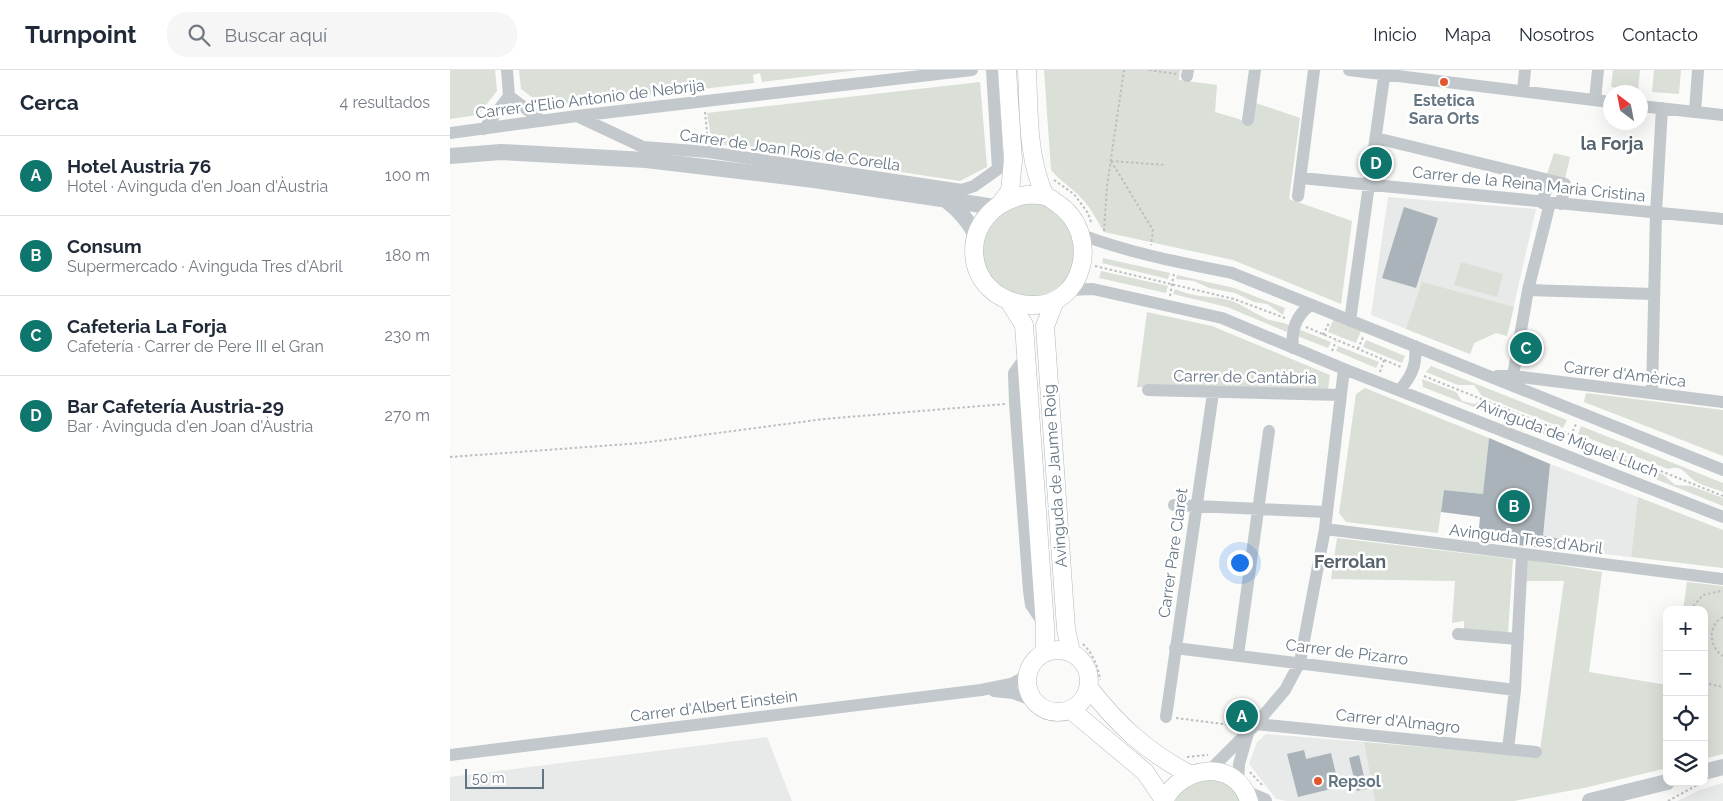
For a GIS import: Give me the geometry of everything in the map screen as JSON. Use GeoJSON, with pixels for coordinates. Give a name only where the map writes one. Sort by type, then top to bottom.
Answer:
{"type":"FeatureCollection","features":[{"type":"Feature","properties":{"kind":"main road"},"geometry":{"type":"LineString","coordinates":[[998,205],[1010,198],[1026,195],[1045,196],[1071,214],[1094,239],[1084,249],[1082,268],[1069,293],[1032,305],[1009,301],[994,293],[981,278],[975,263],[976,236],[979,227],[1010,191],[1013,160],[1007,70]]}},
{"type":"Feature","properties":{"kind":"main road"},"geometry":{"type":"LineString","coordinates":[[1027,70],[1032,158],[1036,175],[1045,196]]}},
{"type":"Feature","properties":{"kind":"main road","name":"Avinguda de Jaume Roig"},"geometry":{"type":"LineString","coordinates":[[1069,293],[1045,326],[1066,629],[1077,648]]}},
{"type":"Feature","properties":{"kind":"main road","name":"Avinguda de Jaume Roig"},"geometry":{"type":"LineString","coordinates":[[1009,301],[1024,326],[1027,355],[1045,626],[1045,652]]}},
{"type":"Feature","properties":{"kind":"main road"},"geometry":{"type":"LineString","coordinates":[[1095,685],[1083,701],[1071,710],[1057,712],[1043,709],[1032,700],[1027,688],[1027,676],[1033,662],[1045,652],[1077,648],[1111,716],[1158,758],[1189,774]]}},
{"type":"Feature","properties":{"kind":"main road"},"geometry":{"type":"LineString","coordinates":[[1071,710],[1145,772],[1164,800],[1174,785],[1189,774],[1209,770],[1224,774],[1245,792]]}},
{"type":"Feature","properties":{"kind":"street"},"geometry":{"type":"LineString","coordinates":[[484,130],[510,96],[507,70]]}},
{"type":"Feature","properties":{"kind":"street","name":"Carrer d'Elio Antonio de Nebrija"},"geometry":{"type":"LineString","coordinates":[[450,133],[906,74],[972,70]]}},
{"type":"Feature","properties":{"kind":"street","name":"Carrer de Joan Roís de Corella"},"geometry":{"type":"LineString","coordinates":[[577,116],[643,146],[708,152],[962,190],[974,186],[998,169],[992,70]]}},
{"type":"Feature","properties":{"kind":"street"},"geometry":{"type":"LineString","coordinates":[[1248,120],[1255,70]]}},
{"type":"Feature","properties":{"kind":"street"},"geometry":{"type":"LineString","coordinates":[[1298,196],[1314,70]]}},
{"type":"Feature","properties":{"kind":"street"},"geometry":{"type":"LineString","coordinates":[[1348,70],[1384,72],[1603,101]]}},
{"type":"Feature","properties":{"kind":"street"},"geometry":{"type":"LineString","coordinates":[[1523,91],[1525,70]]}},
{"type":"Feature","properties":{"kind":"street"},"geometry":{"type":"LineString","coordinates":[[1595,100],[1598,70]]}},
{"type":"Feature","properties":{"kind":"street"},"geometry":{"type":"LineString","coordinates":[[1695,112],[1698,70]]}},
{"type":"Feature","properties":{"kind":"street"},"geometry":{"type":"LineString","coordinates":[[1350,321],[1384,72]]}},
{"type":"Feature","properties":{"kind":"street"},"geometry":{"type":"LineString","coordinates":[[510,96],[542,121]]}},
{"type":"Feature","properties":{"kind":"street"},"geometry":{"type":"LineString","coordinates":[[1648,107],[1723,115]]}},
{"type":"Feature","properties":{"kind":"street"},"geometry":{"type":"LineString","coordinates":[[1652,393],[1656,213],[1662,108]]}},
{"type":"Feature","properties":{"kind":"street"},"geometry":{"type":"LineString","coordinates":[[1376,138],[1565,184],[1551,203]]}},
{"type":"Feature","properties":{"kind":"street"},"geometry":{"type":"LineString","coordinates":[[450,156],[501,152],[646,160],[814,180],[947,201],[998,205]]}},
{"type":"Feature","properties":{"kind":"street","name":"Carrer de la Reina Maria Cristina"},"geometry":{"type":"LineString","coordinates":[[1301,178],[1723,219]]}},
{"type":"Feature","properties":{"kind":"street"},"geometry":{"type":"LineString","coordinates":[[1515,382],[1528,290],[1551,203],[1549,180]]}},
{"type":"Feature","properties":{"kind":"street"},"geometry":{"type":"LineString","coordinates":[[947,201],[959,210],[971,225],[976,236]]}},
{"type":"Feature","properties":{"kind":"street","name":"Avinguda de Miguel Lluch"},"geometry":{"type":"LineString","coordinates":[[1094,239],[1177,262],[1232,273],[1494,376]]}},
{"type":"Feature","properties":{"kind":"street"},"geometry":{"type":"LineString","coordinates":[[1528,290],[1654,294]]}},
{"type":"Feature","properties":{"kind":"street","name":"Avinguda de Miguel Lluch"},"geometry":{"type":"LineString","coordinates":[[1069,293],[1168,305],[1222,318],[1344,369],[1723,517]]}},
{"type":"Feature","properties":{"kind":"street"},"geometry":{"type":"LineString","coordinates":[[1293,348],[1295,322],[1303,310],[1312,305]]}},
{"type":"Feature","properties":{"kind":"street"},"geometry":{"type":"LineString","coordinates":[[1400,390],[1414,372],[1416,362],[1414,346]]}},
{"type":"Feature","properties":{"kind":"street"},"geometry":{"type":"LineString","coordinates":[[1027,355],[1014,373],[1015,402],[1029,591],[1031,605],[1045,626]]}},
{"type":"Feature","properties":{"kind":"street"},"geometry":{"type":"LineString","coordinates":[[1209,770],[1224,758],[1247,729],[1285,690],[1300,662],[1325,529],[1344,369]]}},
{"type":"Feature","properties":{"kind":"street","name":"Carrer d'Amèrica"},"geometry":{"type":"LineString","coordinates":[[1494,376],[1515,382],[1652,393],[1723,402]]}},
{"type":"Feature","properties":{"kind":"street","name":"Avinguda de Miguel Lluch"},"geometry":{"type":"LineString","coordinates":[[1515,382],[1723,470]]}},
{"type":"Feature","properties":{"kind":"street","name":"Carrer de Cantàbria"},"geometry":{"type":"LineString","coordinates":[[1148,390],[1341,395]]}},
{"type":"Feature","properties":{"kind":"street","name":"Carrer Pare Claret"},"geometry":{"type":"LineString","coordinates":[[1166,717],[1212,393]]}},
{"type":"Feature","properties":{"kind":"street"},"geometry":{"type":"LineString","coordinates":[[1238,655],[1269,431]]}},
{"type":"Feature","properties":{"kind":"street"},"geometry":{"type":"LineString","coordinates":[[1174,505],[1327,512]]}},
{"type":"Feature","properties":{"kind":"street","name":"Avinguda Tres d'Abril"},"geometry":{"type":"LineString","coordinates":[[1325,529],[1723,579]]}},
{"type":"Feature","properties":{"kind":"street"},"geometry":{"type":"LineString","coordinates":[[1508,749],[1515,690],[1522,555]]}},
{"type":"Feature","properties":{"kind":"street"},"geometry":{"type":"LineString","coordinates":[[1458,634],[1518,639]]}},
{"type":"Feature","properties":{"kind":"street","name":"Carrer de Pizarro"},"geometry":{"type":"LineString","coordinates":[[1175,648],[1515,690]]}},
{"type":"Feature","properties":{"kind":"street","name":"Carrer d'Albert Einstein"},"geometry":{"type":"LineString","coordinates":[[450,755],[981,690],[1011,684],[1027,676]]}},
{"type":"Feature","properties":{"kind":"street","name":"Carrer d'Albert Einstein"},"geometry":{"type":"LineString","coordinates":[[981,690],[1012,693],[1032,700]]}},
{"type":"Feature","properties":{"kind":"street"},"geometry":{"type":"LineString","coordinates":[[1247,729],[1239,764],[1245,792],[1265,796]]}},
{"type":"Feature","properties":{"kind":"street","name":"Carrer d'Almagro"},"geometry":{"type":"LineString","coordinates":[[1247,729],[1536,752]]}},
{"type":"Feature","properties":{"kind":"street"},"geometry":{"type":"LineString","coordinates":[[1708,775],[1723,767]]}},
{"type":"Feature","properties":{"kind":"street"},"geometry":{"type":"LineString","coordinates":[[1590,801],[1663,783]]}},
{"type":"Feature","properties":{"kind":"path"},"geometry":{"type":"LineString","coordinates":[[1094,239],[1106,194],[1124,70]]}},
{"type":"Feature","properties":{"kind":"path"},"geometry":{"type":"LineString","coordinates":[[1149,70],[1187,73]]}},
{"type":"Feature","properties":{"kind":"path"},"geometry":{"type":"LineString","coordinates":[[704,110],[708,146]]}},
{"type":"Feature","properties":{"kind":"path"},"geometry":{"type":"LineString","coordinates":[[1111,161],[1166,165]]}},
{"type":"Feature","properties":{"kind":"path"},"geometry":{"type":"LineString","coordinates":[[1111,161],[1153,230],[1149,254]]}},
{"type":"Feature","properties":{"kind":"path"},"geometry":{"type":"LineString","coordinates":[[1053,178],[1058,184],[1074,194],[1088,213],[1094,239],[1095,266],[1069,293]]}},
{"type":"Feature","properties":{"kind":"path"},"geometry":{"type":"LineString","coordinates":[[1168,305],[1177,262]]}},
{"type":"Feature","properties":{"kind":"path"},"geometry":{"type":"LineString","coordinates":[[1095,266],[1234,298],[1723,496]]}},
{"type":"Feature","properties":{"kind":"path"},"geometry":{"type":"LineString","coordinates":[[450,457],[642,443],[824,419],[1015,402]]}},
{"type":"Feature","properties":{"kind":"path"},"geometry":{"type":"LineString","coordinates":[[1566,447],[1577,421]]}},
{"type":"Feature","properties":{"kind":"path"},"geometry":{"type":"LineString","coordinates":[[1693,606],[1703,595],[1723,591]]}},
{"type":"Feature","properties":{"kind":"path"},"geometry":{"type":"LineString","coordinates":[[1723,617],[1714,626],[1711,636],[1716,650],[1723,656]]}},
{"type":"Feature","properties":{"kind":"path"},"geometry":{"type":"LineString","coordinates":[[1077,648],[1090,651],[1098,667],[1095,685]]}},
{"type":"Feature","properties":{"kind":"path"},"geometry":{"type":"LineString","coordinates":[[1708,684],[1723,687]]}},
{"type":"Feature","properties":{"kind":"path"},"geometry":{"type":"LineString","coordinates":[[1166,717],[1231,725],[1247,729]]}},
{"type":"Feature","properties":{"kind":"path"},"geometry":{"type":"LineString","coordinates":[[1180,758],[1216,755],[1224,758]]}},
{"type":"Feature","properties":{"kind":"path"},"geometry":{"type":"LineString","coordinates":[[1239,764],[1247,768],[1265,796]]}},
{"type":"Feature","properties":{"kind":"path"},"geometry":{"type":"LineString","coordinates":[[1668,801],[1694,786]]}},
{"type":"Feature","properties":{"kind":"shaded area"},"geometry":{"type":"Polygon","coordinates":[[[450,70],[495,70],[497,91],[478,115],[450,119],[450,70]]]}},
{"type":"Feature","properties":{"kind":"shaded area"},"geometry":{"type":"Polygon","coordinates":[[[519,70],[858,70],[762,82],[760,73],[753,75],[754,83],[545,107],[521,89],[519,70]]]}},
{"type":"Feature","properties":{"kind":"shaded area"},"geometry":{"type":"Polygon","coordinates":[[[1044,70],[1180,70],[1179,80],[1217,85],[1215,112],[1239,119],[1251,126],[1256,103],[1300,118],[1289,199],[1352,221],[1341,304],[1233,260],[1104,232],[1084,201],[1051,170],[1044,70]]]}},
{"type":"Feature","properties":{"kind":"shaded area"},"geometry":{"type":"Polygon","coordinates":[[[1613,70],[1640,70],[1639,85],[1611,85],[1613,70]]]}},
{"type":"Feature","properties":{"kind":"shaded area"},"geometry":{"type":"Polygon","coordinates":[[[1654,70],[1681,70],[1679,94],[1652,92],[1654,70]]]}},
{"type":"Feature","properties":{"kind":"shaded area"},"geometry":{"type":"Polygon","coordinates":[[[980,82],[987,167],[960,181],[712,143],[707,113],[980,82]]]}},
{"type":"Feature","properties":{"kind":"shaded area"},"geometry":{"type":"Polygon","coordinates":[[[1554,153],[1570,157],[1565,179],[1547,174],[1554,153]]]}},
{"type":"Feature","properties":{"kind":"shaded area"},"geometry":{"type":"Polygon","coordinates":[[[1388,197],[1536,209],[1507,336],[1496,333],[1474,343],[1470,354],[1371,315],[1388,197]]]}},
{"type":"Feature","properties":{"kind":"shaded area"},"geometry":{"type":"Polygon","coordinates":[[[1029,203],[1047,207],[1062,217],[1072,232],[1076,250],[1072,268],[1062,283],[1047,293],[1029,297],[1011,293],[996,283],[986,268],[982,250],[986,232],[996,217],[1011,207],[1029,203]]]}},
{"type":"Feature","properties":{"kind":"shaded area"},"geometry":{"type":"Polygon","coordinates":[[[1103,258],[1170,273],[1168,279],[1102,263],[1103,258]]]}},
{"type":"Feature","properties":{"kind":"shaded area"},"geometry":{"type":"Polygon","coordinates":[[[1461,262],[1503,274],[1497,297],[1454,285],[1461,262]]]}},
{"type":"Feature","properties":{"kind":"shaded area"},"geometry":{"type":"Polygon","coordinates":[[[1101,271],[1168,286],[1166,293],[1099,278],[1101,271]]]}},
{"type":"Feature","properties":{"kind":"shaded area"},"geometry":{"type":"Polygon","coordinates":[[[1177,275],[1234,288],[1285,308],[1283,315],[1267,304],[1254,302],[1235,293],[1209,288],[1194,281],[1176,279],[1177,275]]]}},
{"type":"Feature","properties":{"kind":"shaded area"},"geometry":{"type":"Polygon","coordinates":[[[1422,282],[1514,307],[1507,336],[1496,333],[1474,343],[1470,354],[1406,329],[1422,282]]]}},
{"type":"Feature","properties":{"kind":"shaded area"},"geometry":{"type":"Polygon","coordinates":[[[1175,289],[1189,294],[1240,304],[1266,319],[1289,325],[1287,332],[1227,307],[1173,294],[1175,289]]]}},
{"type":"Feature","properties":{"kind":"shaded area"},"geometry":{"type":"Polygon","coordinates":[[[1147,312],[1212,326],[1330,375],[1328,390],[1137,387],[1147,312]]]}},
{"type":"Feature","properties":{"kind":"shaded area"},"geometry":{"type":"Polygon","coordinates":[[[1334,318],[1362,329],[1356,343],[1328,332],[1334,318]]]}},
{"type":"Feature","properties":{"kind":"shaded area"},"geometry":{"type":"Polygon","coordinates":[[[1298,329],[1331,342],[1328,348],[1297,336],[1298,329]]]}},
{"type":"Feature","properties":{"kind":"shaded area"},"geometry":{"type":"Polygon","coordinates":[[[1366,340],[1405,356],[1402,363],[1363,347],[1366,340]]]}},
{"type":"Feature","properties":{"kind":"shaded area"},"geometry":{"type":"Polygon","coordinates":[[[1338,346],[1379,362],[1376,368],[1336,351],[1338,346]]]}},
{"type":"Feature","properties":{"kind":"shaded area"},"geometry":{"type":"Polygon","coordinates":[[[1431,366],[1567,420],[1563,428],[1482,396],[1474,385],[1458,385],[1426,372],[1431,366]]]}},
{"type":"Feature","properties":{"kind":"shaded area"},"geometry":{"type":"Polygon","coordinates":[[[1422,379],[1456,392],[1462,401],[1474,404],[1479,402],[1561,434],[1558,440],[1423,387],[1422,379]]]}},
{"type":"Feature","properties":{"kind":"shaded area"},"geometry":{"type":"Polygon","coordinates":[[[1365,388],[1489,438],[1483,494],[1444,490],[1438,533],[1346,522],[1339,513],[1356,394],[1365,388]]]}},
{"type":"Feature","properties":{"kind":"shaded area"},"geometry":{"type":"Polygon","coordinates":[[[1586,393],[1723,410],[1723,456],[1584,402],[1586,393]]]}},
{"type":"Feature","properties":{"kind":"shaded area"},"geometry":{"type":"Polygon","coordinates":[[[1581,426],[1723,483],[1723,492],[1695,481],[1679,469],[1668,469],[1578,434],[1581,426]]]}},
{"type":"Feature","properties":{"kind":"shaded area"},"geometry":{"type":"Polygon","coordinates":[[[1489,438],[1550,464],[1638,497],[1631,557],[1478,541],[1489,438]]]}},
{"type":"Feature","properties":{"kind":"shaded area"},"geometry":{"type":"Polygon","coordinates":[[[1575,439],[1664,475],[1675,485],[1691,486],[1723,498],[1723,506],[1573,446],[1575,439]]]}},
{"type":"Feature","properties":{"kind":"shaded area"},"geometry":{"type":"Polygon","coordinates":[[[1638,497],[1723,530],[1723,568],[1631,557],[1638,497]]]}},
{"type":"Feature","properties":{"kind":"shaded area"},"geometry":{"type":"Polygon","coordinates":[[[1337,538],[1513,559],[1508,633],[1464,629],[1464,621],[1452,623],[1455,581],[1331,579],[1337,538]]]}},
{"type":"Feature","properties":{"kind":"shaded area"},"geometry":{"type":"Polygon","coordinates":[[[1527,560],[1602,572],[1589,672],[1663,684],[1663,769],[1584,788],[1514,801],[1375,801],[1364,742],[1539,757],[1564,581],[1526,581],[1527,560]]]}},
{"type":"Feature","properties":{"kind":"shaded area"},"geometry":{"type":"Polygon","coordinates":[[[1687,582],[1723,586],[1723,754],[1708,758],[1708,606],[1684,606],[1687,582]]]}},
{"type":"Feature","properties":{"kind":"shaded area","name":"Repsol"},"geometry":{"type":"Polygon","coordinates":[[[1266,734],[1364,742],[1376,801],[1287,801],[1276,799],[1249,764],[1257,742],[1266,734]]]}},
{"type":"Feature","properties":{"kind":"shaded area"},"geometry":{"type":"Polygon","coordinates":[[[767,737],[792,801],[450,801],[450,777],[767,737]]]}},
{"type":"Feature","properties":{"kind":"shaded area"},"geometry":{"type":"Polygon","coordinates":[[[1215,779],[1227,783],[1245,801],[1175,801],[1192,784],[1215,779]]]}},
{"type":"Feature","properties":{"kind":"shaded area"},"geometry":{"type":"Polygon","coordinates":[[[1723,783],[1723,801],[1677,801],[1700,790],[1723,783]]]}},
{"type":"Feature","properties":{"kind":"building"},"geometry":{"type":"Polygon","coordinates":[[[1404,207],[1438,218],[1416,288],[1382,278],[1404,207]]]}},
{"type":"Feature","properties":{"kind":"building"},"geometry":{"type":"Polygon","coordinates":[[[1489,438],[1550,464],[1543,536],[1561,539],[1559,550],[1478,540],[1480,517],[1441,512],[1444,490],[1483,494],[1489,438]]]}},
{"type":"Feature","properties":{"kind":"building"},"geometry":{"type":"Polygon","coordinates":[[[1304,750],[1306,759],[1331,753],[1339,787],[1298,797],[1287,754],[1304,750]]]}},
{"type":"Feature","properties":{"kind":"building"},"geometry":{"type":"Polygon","coordinates":[[[1359,755],[1367,789],[1357,791],[1349,758],[1359,755]]]}},
{"type":"Feature","properties":{"kind":"place","name":"Estetica Sara Orts"},"geometry":{"type":"Point","coordinates":[1444,82]}},
{"type":"Feature","properties":{"kind":"place","name":"Bar Cafetería Austria-29"},"geometry":{"type":"Point","coordinates":[1376,163]}},
{"type":"Feature","properties":{"kind":"place","name":"Cafeteria La Forja"},"geometry":{"type":"Point","coordinates":[1526,348]}},
{"type":"Feature","properties":{"kind":"place","name":"Consum"},"geometry":{"type":"Point","coordinates":[1514,506]}},
{"type":"Feature","properties":{"kind":"place","name":"Hotel Austria 76"},"geometry":{"type":"Point","coordinates":[1242,716]}},
{"type":"Feature","properties":{"kind":"place","name":"Repsol"},"geometry":{"type":"Point","coordinates":[1318,781]}},
{"type":"Feature","properties":{"kind":"district","name":"la Forja"},"geometry":{"type":"Point","coordinates":[1612,143]}},
{"type":"Feature","properties":{"kind":"district","name":"Ferrolan"},"geometry":{"type":"Point","coordinates":[1350,561]}}]}
